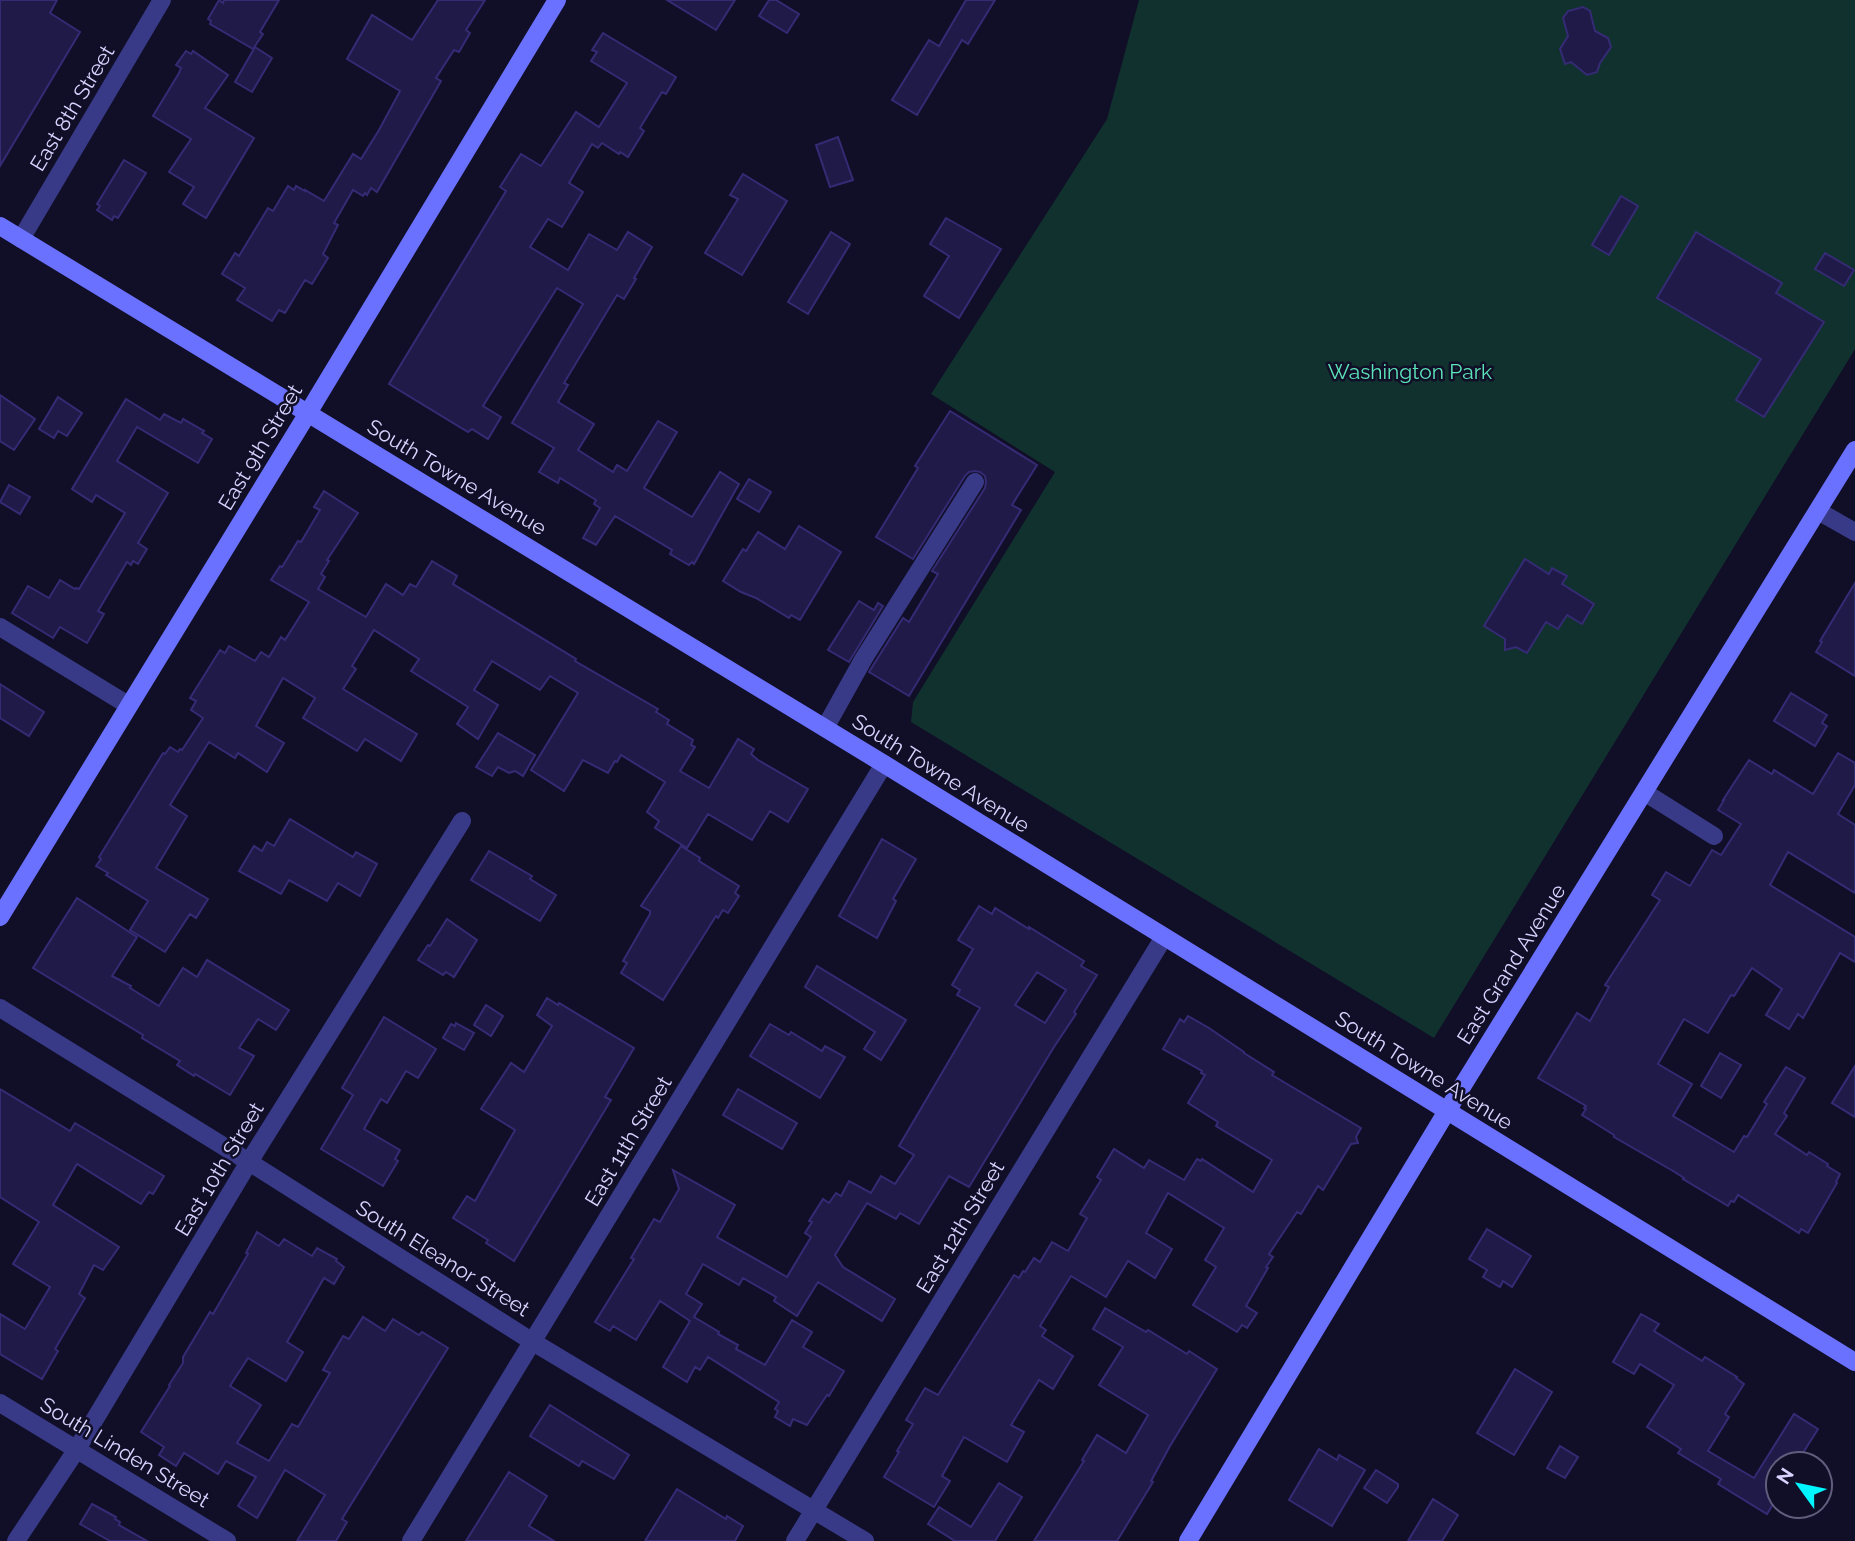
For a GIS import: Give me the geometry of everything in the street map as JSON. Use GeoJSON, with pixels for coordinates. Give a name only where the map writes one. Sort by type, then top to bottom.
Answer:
{"type":"FeatureCollection","features":[{"type":"Feature","properties":{"kind":"street","name":"East 8th Street"},"geometry":{"type":"LineString","coordinates":[[21,239],[162,0]]}},
{"type":"Feature","properties":{"kind":"street","name":"East 9th Street"},"geometry":{"type":"LineString","coordinates":[[0,917],[309,413],[557,0]]}},
{"type":"Feature","properties":{"kind":"street","name":"South Towne Avenue"},"geometry":{"type":"LineString","coordinates":[[0,226],[884,764],[1855,1362]]}},
{"type":"Feature","properties":{"kind":"street","name":"East Grand Avenue"},"geometry":{"type":"LineString","coordinates":[[1188,1541],[1447,1111],[1855,450]]}},
{"type":"Feature","properties":{"kind":"street"},"geometry":{"type":"LineString","coordinates":[[825,728],[864,658],[975,482]]}},
{"type":"Feature","properties":{"kind":"street"},"geometry":{"type":"LineString","coordinates":[[1818,511],[1855,532]]}},
{"type":"Feature","properties":{"kind":"street"},"geometry":{"type":"LineString","coordinates":[[0,627],[128,705]]}},
{"type":"Feature","properties":{"kind":"street","name":"East 11th Street"},"geometry":{"type":"LineString","coordinates":[[411,1541],[884,764]]}},
{"type":"Feature","properties":{"kind":"street"},"geometry":{"type":"LineString","coordinates":[[1644,792],[1714,836]]}},
{"type":"Feature","properties":{"kind":"street","name":"East 10th Street"},"geometry":{"type":"LineString","coordinates":[[16,1541],[77,1449],[249,1162],[462,821]]}},
{"type":"Feature","properties":{"kind":"street","name":"East 12th Street"},"geometry":{"type":"LineString","coordinates":[[795,1541],[1164,937]]}},
{"type":"Feature","properties":{"kind":"street","name":"South Eleanor Street"},"geometry":{"type":"LineString","coordinates":[[0,1008],[533,1342],[865,1541]]}},
{"type":"Feature","properties":{"kind":"street","name":"South Linden Street"},"geometry":{"type":"LineString","coordinates":[[0,1403],[227,1541]]}},
{"type":"Feature","properties":{"kind":"green space","name":"Washington Park"},"geometry":{"type":"Polygon","coordinates":[[[1139,0],[1855,0],[1855,349],[1434,1038],[911,722],[913,702],[1055,472],[931,394],[1107,119],[1139,0]]]}},
{"type":"Feature","properties":{"kind":"building"},"geometry":{"type":"Polygon","coordinates":[[[0,0],[57,0],[50,13],[80,32],[0,166],[0,0]]]}},
{"type":"Feature","properties":{"kind":"building"},"geometry":{"type":"Polygon","coordinates":[[[219,0],[223,3],[224,0],[279,0],[253,49],[210,24],[208,19],[219,0]]]}},
{"type":"Feature","properties":{"kind":"building"},"geometry":{"type":"Polygon","coordinates":[[[438,0],[485,0],[466,30],[470,33],[459,52],[454,50],[436,78],[441,81],[377,192],[371,188],[367,195],[365,193],[363,196],[353,190],[334,223],[338,225],[323,254],[328,258],[312,284],[305,280],[285,313],[279,310],[272,321],[237,300],[245,288],[222,274],[235,253],[239,256],[268,208],[273,211],[288,186],[294,190],[296,186],[324,201],[353,154],[361,159],[379,130],[400,91],[347,59],[372,15],[412,40],[438,0]]]}},
{"type":"Feature","properties":{"kind":"building"},"geometry":{"type":"Polygon","coordinates":[[[667,0],[735,0],[716,30],[667,0]]]}},
{"type":"Feature","properties":{"kind":"building"},"geometry":{"type":"Polygon","coordinates":[[[769,0],[776,0],[799,14],[787,33],[759,16],[769,0]]]}},
{"type":"Feature","properties":{"kind":"building"},"geometry":{"type":"Polygon","coordinates":[[[966,0],[995,0],[968,44],[962,40],[917,115],[892,100],[929,40],[939,46],[966,0]]]}},
{"type":"Feature","properties":{"kind":"building"},"geometry":{"type":"Polygon","coordinates":[[[1583,7],[1590,11],[1595,31],[1608,38],[1611,47],[1597,72],[1587,75],[1571,62],[1565,64],[1560,49],[1568,36],[1563,18],[1568,11],[1583,7]]]}},
{"type":"Feature","properties":{"kind":"building"},"geometry":{"type":"Polygon","coordinates":[[[603,33],[676,77],[666,94],[662,92],[640,128],[644,131],[628,157],[602,143],[598,148],[592,144],[569,183],[583,192],[562,227],[548,219],[530,247],[568,270],[589,234],[617,250],[628,232],[652,247],[624,299],[617,295],[564,383],[568,385],[558,402],[594,424],[578,450],[613,472],[617,465],[627,471],[658,421],[677,432],[644,488],[692,517],[720,472],[739,484],[694,564],[692,562],[689,565],[670,554],[672,550],[615,516],[596,545],[583,538],[600,508],[594,504],[596,500],[560,478],[558,483],[539,472],[554,448],[512,423],[583,304],[557,288],[483,406],[501,417],[488,439],[472,429],[468,432],[389,384],[506,191],[500,187],[521,154],[541,166],[576,112],[599,127],[627,83],[591,61],[597,52],[592,50],[603,33]]]}},
{"type":"Feature","properties":{"kind":"building"},"geometry":{"type":"Polygon","coordinates":[[[255,47],[272,58],[252,92],[235,82],[255,47]]]}},
{"type":"Feature","properties":{"kind":"building"},"geometry":{"type":"Polygon","coordinates":[[[186,51],[191,54],[193,51],[228,75],[205,108],[254,138],[206,218],[183,204],[194,187],[169,172],[191,139],[153,116],[179,73],[181,68],[176,65],[186,51]]]}},
{"type":"Feature","properties":{"kind":"building"},"geometry":{"type":"Polygon","coordinates":[[[838,137],[853,180],[830,187],[816,145],[838,137]]]}},
{"type":"Feature","properties":{"kind":"building"},"geometry":{"type":"Polygon","coordinates":[[[124,160],[146,173],[118,218],[114,216],[112,220],[97,210],[100,206],[97,204],[124,160]]]}},
{"type":"Feature","properties":{"kind":"building"},"geometry":{"type":"Polygon","coordinates":[[[743,174],[787,201],[742,275],[705,253],[738,199],[730,195],[743,174]]]}},
{"type":"Feature","properties":{"kind":"building"},"geometry":{"type":"Polygon","coordinates":[[[1621,196],[1638,206],[1609,255],[1592,245],[1621,196]]]}},
{"type":"Feature","properties":{"kind":"building"},"geometry":{"type":"Polygon","coordinates":[[[946,218],[1001,249],[959,318],[924,296],[949,256],[930,244],[946,218]]]}},
{"type":"Feature","properties":{"kind":"building"},"geometry":{"type":"Polygon","coordinates":[[[831,232],[850,244],[808,314],[788,302],[831,232]]]}},
{"type":"Feature","properties":{"kind":"building"},"geometry":{"type":"Polygon","coordinates":[[[1696,232],[1782,283],[1776,293],[1824,322],[1764,417],[1736,400],[1761,359],[1657,298],[1696,232]]]}},
{"type":"Feature","properties":{"kind":"building"},"geometry":{"type":"Polygon","coordinates":[[[1825,253],[1854,270],[1844,286],[1815,269],[1825,253]]]}},
{"type":"Feature","properties":{"kind":"building"},"geometry":{"type":"Polygon","coordinates":[[[0,395],[35,419],[14,450],[0,441],[0,395]]]}},
{"type":"Feature","properties":{"kind":"building"},"geometry":{"type":"Polygon","coordinates":[[[58,397],[82,413],[67,436],[58,431],[54,438],[39,429],[58,397]]]}},
{"type":"Feature","properties":{"kind":"building"},"geometry":{"type":"Polygon","coordinates":[[[126,399],[160,420],[164,414],[181,423],[183,419],[212,439],[198,463],[137,427],[117,461],[168,493],[138,543],[147,549],[138,564],[133,561],[131,565],[127,562],[98,611],[104,614],[87,643],[60,627],[53,638],[12,613],[28,586],[49,598],[60,580],[79,589],[125,513],[96,495],[92,502],[72,489],[126,399]]]}},
{"type":"Feature","properties":{"kind":"building"},"geometry":{"type":"Polygon","coordinates":[[[950,411],[1037,465],[1012,505],[1021,510],[909,696],[869,672],[903,618],[909,622],[938,574],[932,571],[985,488],[985,476],[975,471],[965,476],[913,559],[876,537],[918,468],[915,466],[950,411]]]}},
{"type":"Feature","properties":{"kind":"building"},"geometry":{"type":"Polygon","coordinates":[[[749,479],[771,492],[759,512],[737,499],[749,479]]]}},
{"type":"Feature","properties":{"kind":"building"},"geometry":{"type":"Polygon","coordinates":[[[9,485],[30,497],[20,514],[0,502],[9,485]]]}},
{"type":"Feature","properties":{"kind":"building"},"geometry":{"type":"Polygon","coordinates":[[[324,491],[358,513],[327,560],[329,561],[321,574],[325,577],[318,589],[366,617],[386,584],[403,595],[410,584],[416,587],[432,561],[457,576],[453,584],[576,659],[575,661],[658,709],[656,712],[669,720],[667,724],[693,740],[691,745],[695,747],[680,771],[709,788],[738,739],[754,749],[751,754],[758,760],[808,789],[788,822],[770,811],[752,840],[708,814],[687,848],[655,828],[659,821],[647,812],[665,782],[621,755],[608,773],[583,760],[564,791],[531,770],[578,693],[550,676],[540,690],[492,661],[474,690],[498,705],[478,739],[457,724],[468,707],[411,671],[419,659],[374,630],[352,666],[356,669],[343,689],[417,734],[401,761],[365,739],[357,751],[303,718],[315,698],[283,678],[256,726],[284,743],[267,772],[238,753],[235,758],[209,742],[170,805],[187,816],[156,868],[208,899],[196,918],[190,914],[165,952],[130,930],[148,901],[106,875],[108,873],[96,866],[101,859],[99,857],[163,753],[170,747],[178,752],[182,750],[203,718],[191,710],[196,701],[190,698],[220,650],[225,653],[229,646],[255,661],[261,652],[269,657],[281,637],[285,640],[309,602],[271,580],[298,541],[301,542],[320,510],[314,507],[324,491]]]}},
{"type":"Feature","properties":{"kind":"building"},"geometry":{"type":"Polygon","coordinates":[[[799,526],[841,552],[800,620],[791,615],[789,618],[723,581],[743,549],[746,551],[758,532],[785,549],[799,526]]]}},
{"type":"Feature","properties":{"kind":"building"},"geometry":{"type":"Polygon","coordinates":[[[1525,559],[1549,574],[1552,568],[1567,576],[1562,584],[1594,604],[1582,624],[1567,615],[1558,629],[1546,622],[1527,653],[1516,647],[1505,650],[1505,639],[1484,626],[1525,559]]]}},
{"type":"Feature","properties":{"kind":"building"},"geometry":{"type":"Polygon","coordinates":[[[1855,583],[1855,676],[1816,652],[1855,583]]]}},
{"type":"Feature","properties":{"kind":"building"},"geometry":{"type":"Polygon","coordinates":[[[859,601],[874,610],[878,603],[883,606],[849,662],[828,650],[859,601]]]}},
{"type":"Feature","properties":{"kind":"building"},"geometry":{"type":"Polygon","coordinates":[[[0,684],[44,712],[29,736],[0,718],[0,684]]]}},
{"type":"Feature","properties":{"kind":"building"},"geometry":{"type":"Polygon","coordinates":[[[1791,693],[1827,715],[1822,723],[1827,726],[1815,746],[1774,721],[1791,693]]]}},
{"type":"Feature","properties":{"kind":"building"},"geometry":{"type":"Polygon","coordinates":[[[498,733],[535,755],[523,776],[498,767],[492,776],[476,767],[498,733]]]}},
{"type":"Feature","properties":{"kind":"building"},"geometry":{"type":"Polygon","coordinates":[[[1838,753],[1855,763],[1855,785],[1838,814],[1855,825],[1855,893],[1788,852],[1770,885],[1855,937],[1855,962],[1840,953],[1803,1018],[1798,1014],[1789,1029],[1766,1015],[1782,989],[1752,968],[1734,996],[1731,995],[1708,1033],[1684,1019],[1658,1064],[1692,1084],[1673,1116],[1734,1152],[1744,1136],[1747,1137],[1767,1104],[1764,1102],[1786,1067],[1805,1078],[1775,1134],[1807,1155],[1809,1152],[1840,1174],[1808,1233],[1801,1229],[1799,1233],[1738,1195],[1728,1206],[1614,1137],[1582,1115],[1586,1106],[1538,1078],[1577,1013],[1590,1021],[1609,987],[1605,985],[1660,900],[1652,895],[1666,872],[1690,886],[1712,850],[1721,855],[1741,824],[1718,810],[1749,760],[1772,774],[1774,770],[1813,794],[1838,753]]]}},
{"type":"Feature","properties":{"kind":"building"},"geometry":{"type":"Polygon","coordinates":[[[290,819],[353,857],[356,852],[377,864],[360,896],[338,883],[327,901],[289,880],[281,894],[239,871],[254,846],[262,851],[267,842],[274,846],[290,819]]]}},
{"type":"Feature","properties":{"kind":"building"},"geometry":{"type":"Polygon","coordinates":[[[882,839],[916,859],[893,899],[896,901],[877,938],[839,916],[882,839]]]}},
{"type":"Feature","properties":{"kind":"building"},"geometry":{"type":"Polygon","coordinates":[[[681,846],[700,858],[699,861],[739,886],[735,893],[739,896],[728,913],[723,910],[718,918],[716,916],[663,1000],[621,973],[627,963],[623,961],[650,914],[650,911],[641,906],[681,846]]]}},
{"type":"Feature","properties":{"kind":"building"},"geometry":{"type":"Polygon","coordinates":[[[489,851],[532,876],[530,879],[556,895],[540,921],[471,880],[489,851]]]}},
{"type":"Feature","properties":{"kind":"building"},"geometry":{"type":"Polygon","coordinates":[[[77,898],[137,937],[112,976],[159,1006],[183,968],[197,977],[207,960],[289,1010],[276,1030],[258,1019],[239,1048],[254,1056],[230,1095],[195,1074],[194,1076],[177,1065],[180,1061],[142,1038],[143,1035],[33,968],[77,898]]]}},
{"type":"Feature","properties":{"kind":"building"},"geometry":{"type":"Polygon","coordinates":[[[979,906],[992,914],[995,908],[1084,961],[1081,966],[1097,975],[1074,1012],[1076,1014],[969,1187],[949,1176],[919,1224],[900,1213],[896,1219],[867,1203],[835,1255],[843,1267],[895,1299],[882,1321],[818,1282],[797,1316],[774,1301],[776,1297],[743,1278],[739,1285],[703,1264],[686,1294],[702,1304],[694,1317],[738,1345],[736,1349],[765,1365],[792,1320],[812,1332],[803,1347],[844,1371],[807,1425],[793,1419],[790,1426],[775,1417],[779,1402],[708,1357],[700,1370],[695,1367],[687,1382],[663,1367],[690,1321],[660,1301],[636,1340],[613,1326],[610,1331],[595,1322],[634,1259],[631,1258],[654,1219],[660,1222],[679,1189],[673,1170],[735,1205],[717,1237],[787,1277],[811,1237],[805,1233],[823,1199],[829,1203],[836,1193],[841,1196],[849,1181],[871,1193],[881,1176],[895,1184],[914,1155],[899,1146],[980,1008],[957,995],[960,990],[952,985],[973,949],[958,940],[979,906]],[[1037,972],[1015,1005],[1045,1023],[1066,990],[1037,972]]]}},
{"type":"Feature","properties":{"kind":"building"},"geometry":{"type":"Polygon","coordinates":[[[447,919],[477,940],[454,977],[446,972],[443,975],[418,960],[447,919]]]}},
{"type":"Feature","properties":{"kind":"building"},"geometry":{"type":"Polygon","coordinates":[[[817,966],[906,1020],[881,1060],[864,1049],[875,1032],[805,987],[817,966]]]}},
{"type":"Feature","properties":{"kind":"building"},"geometry":{"type":"Polygon","coordinates":[[[547,998],[634,1048],[605,1097],[611,1100],[514,1261],[486,1243],[488,1240],[453,1218],[467,1196],[475,1201],[515,1130],[481,1109],[511,1063],[524,1072],[552,1026],[537,1015],[547,998]]]}},
{"type":"Feature","properties":{"kind":"building"},"geometry":{"type":"Polygon","coordinates":[[[486,1005],[503,1016],[491,1036],[474,1025],[486,1005]]]}},
{"type":"Feature","properties":{"kind":"building"},"geometry":{"type":"Polygon","coordinates":[[[1188,1016],[1274,1072],[1272,1075],[1361,1128],[1356,1137],[1358,1143],[1351,1144],[1323,1190],[1318,1186],[1301,1214],[1297,1212],[1269,1254],[1273,1257],[1246,1306],[1257,1313],[1247,1328],[1242,1325],[1237,1332],[1193,1305],[1216,1267],[1205,1260],[1224,1228],[1168,1193],[1146,1233],[1172,1249],[1155,1278],[1128,1261],[1106,1297],[1071,1276],[1040,1326],[1046,1330],[1042,1336],[1073,1356],[1053,1389],[1039,1380],[1011,1425],[1024,1432],[1007,1462],[964,1437],[942,1476],[950,1481],[934,1507],[884,1477],[913,1424],[906,1420],[925,1388],[938,1395],[1014,1275],[1019,1278],[1034,1258],[1040,1262],[1052,1242],[1068,1251],[1087,1218],[1080,1214],[1101,1180],[1097,1177],[1114,1149],[1144,1168],[1149,1160],[1184,1180],[1197,1159],[1202,1159],[1253,1192],[1272,1160],[1216,1126],[1218,1122],[1188,1103],[1205,1075],[1163,1049],[1180,1019],[1184,1022],[1188,1016]]]}},
{"type":"Feature","properties":{"kind":"building"},"geometry":{"type":"Polygon","coordinates":[[[384,1017],[436,1049],[418,1078],[406,1071],[387,1103],[381,1099],[364,1129],[400,1150],[395,1159],[398,1161],[383,1186],[321,1149],[353,1095],[342,1088],[384,1017]]]}},
{"type":"Feature","properties":{"kind":"building"},"geometry":{"type":"Polygon","coordinates":[[[456,1023],[474,1033],[464,1050],[443,1038],[451,1024],[455,1026],[456,1023]]]}},
{"type":"Feature","properties":{"kind":"building"},"geometry":{"type":"Polygon","coordinates":[[[770,1024],[789,1035],[791,1032],[822,1051],[825,1046],[845,1057],[820,1098],[750,1056],[770,1024]]]}},
{"type":"Feature","properties":{"kind":"building"},"geometry":{"type":"Polygon","coordinates":[[[1720,1053],[1741,1065],[1721,1098],[1701,1086],[1720,1053]]]}},
{"type":"Feature","properties":{"kind":"building"},"geometry":{"type":"Polygon","coordinates":[[[1855,1066],[1855,1117],[1832,1103],[1855,1066]]]}},
{"type":"Feature","properties":{"kind":"building"},"geometry":{"type":"Polygon","coordinates":[[[0,1089],[70,1131],[75,1123],[164,1176],[153,1194],[149,1192],[141,1204],[77,1164],[53,1205],[119,1247],[103,1270],[94,1265],[79,1294],[85,1298],[55,1349],[58,1351],[42,1379],[0,1354],[0,1314],[25,1329],[50,1287],[13,1264],[39,1222],[0,1197],[0,1089]]]}},
{"type":"Feature","properties":{"kind":"building"},"geometry":{"type":"Polygon","coordinates":[[[738,1089],[797,1123],[782,1149],[723,1115],[738,1089]]]}},
{"type":"Feature","properties":{"kind":"building"},"geometry":{"type":"Polygon","coordinates":[[[1487,1229],[1531,1256],[1512,1287],[1503,1281],[1500,1287],[1483,1277],[1487,1270],[1469,1259],[1487,1229]]]}},
{"type":"Feature","properties":{"kind":"building"},"geometry":{"type":"Polygon","coordinates":[[[257,1232],[279,1246],[284,1239],[312,1256],[317,1248],[337,1259],[344,1267],[334,1284],[324,1278],[287,1342],[303,1352],[286,1381],[248,1358],[230,1386],[261,1405],[237,1443],[269,1461],[292,1424],[298,1427],[330,1373],[323,1370],[343,1336],[349,1339],[363,1317],[385,1331],[393,1319],[448,1348],[342,1519],[347,1522],[336,1541],[297,1541],[325,1495],[285,1470],[257,1518],[238,1506],[256,1477],[226,1461],[218,1474],[184,1453],[176,1466],[159,1455],[164,1447],[141,1432],[170,1386],[183,1363],[183,1357],[210,1312],[213,1314],[248,1254],[246,1253],[257,1232]]]}},
{"type":"Feature","properties":{"kind":"building"},"geometry":{"type":"Polygon","coordinates":[[[1105,1308],[1187,1354],[1189,1351],[1217,1369],[1117,1541],[1034,1541],[1084,1461],[1082,1460],[1097,1435],[1126,1453],[1148,1415],[1099,1385],[1123,1347],[1093,1329],[1105,1308]]]}},
{"type":"Feature","properties":{"kind":"building"},"geometry":{"type":"Polygon","coordinates":[[[1641,1314],[1659,1324],[1654,1331],[1702,1361],[1705,1357],[1737,1377],[1744,1384],[1725,1414],[1729,1417],[1708,1451],[1754,1478],[1764,1462],[1764,1512],[1718,1484],[1721,1479],[1678,1453],[1681,1449],[1647,1427],[1674,1385],[1640,1364],[1634,1374],[1613,1362],[1641,1314]]]}},
{"type":"Feature","properties":{"kind":"building"},"geometry":{"type":"Polygon","coordinates":[[[1515,1369],[1552,1392],[1514,1455],[1477,1433],[1515,1369]]]}},
{"type":"Feature","properties":{"kind":"building"},"geometry":{"type":"Polygon","coordinates":[[[550,1405],[629,1455],[614,1479],[582,1461],[579,1466],[530,1436],[550,1405]]]}},
{"type":"Feature","properties":{"kind":"building"},"geometry":{"type":"Polygon","coordinates":[[[1794,1414],[1818,1429],[1805,1450],[1772,1450],[1794,1414]]]}},
{"type":"Feature","properties":{"kind":"building"},"geometry":{"type":"Polygon","coordinates":[[[1560,1446],[1578,1457],[1565,1478],[1547,1468],[1560,1446]]]}},
{"type":"Feature","properties":{"kind":"building"},"geometry":{"type":"Polygon","coordinates":[[[1319,1449],[1337,1460],[1339,1455],[1365,1470],[1332,1526],[1289,1500],[1319,1449]]]}},
{"type":"Feature","properties":{"kind":"building"},"geometry":{"type":"Polygon","coordinates":[[[1376,1470],[1398,1484],[1387,1503],[1364,1488],[1376,1470]]]}},
{"type":"Feature","properties":{"kind":"building"},"geometry":{"type":"Polygon","coordinates":[[[509,1472],[547,1496],[529,1526],[554,1541],[466,1541],[509,1472]]]}},
{"type":"Feature","properties":{"kind":"building"},"geometry":{"type":"Polygon","coordinates":[[[999,1483],[1022,1497],[995,1541],[955,1541],[928,1524],[939,1507],[971,1527],[999,1483]]]}},
{"type":"Feature","properties":{"kind":"building"},"geometry":{"type":"Polygon","coordinates":[[[677,1489],[726,1519],[727,1516],[743,1526],[735,1541],[645,1541],[677,1489]]]}},
{"type":"Feature","properties":{"kind":"building"},"geometry":{"type":"Polygon","coordinates":[[[1433,1499],[1458,1515],[1442,1541],[1408,1541],[1433,1499]]]}},
{"type":"Feature","properties":{"kind":"building"},"geometry":{"type":"Polygon","coordinates":[[[92,1504],[116,1517],[119,1525],[147,1541],[110,1541],[80,1524],[92,1504]]]}}]}
